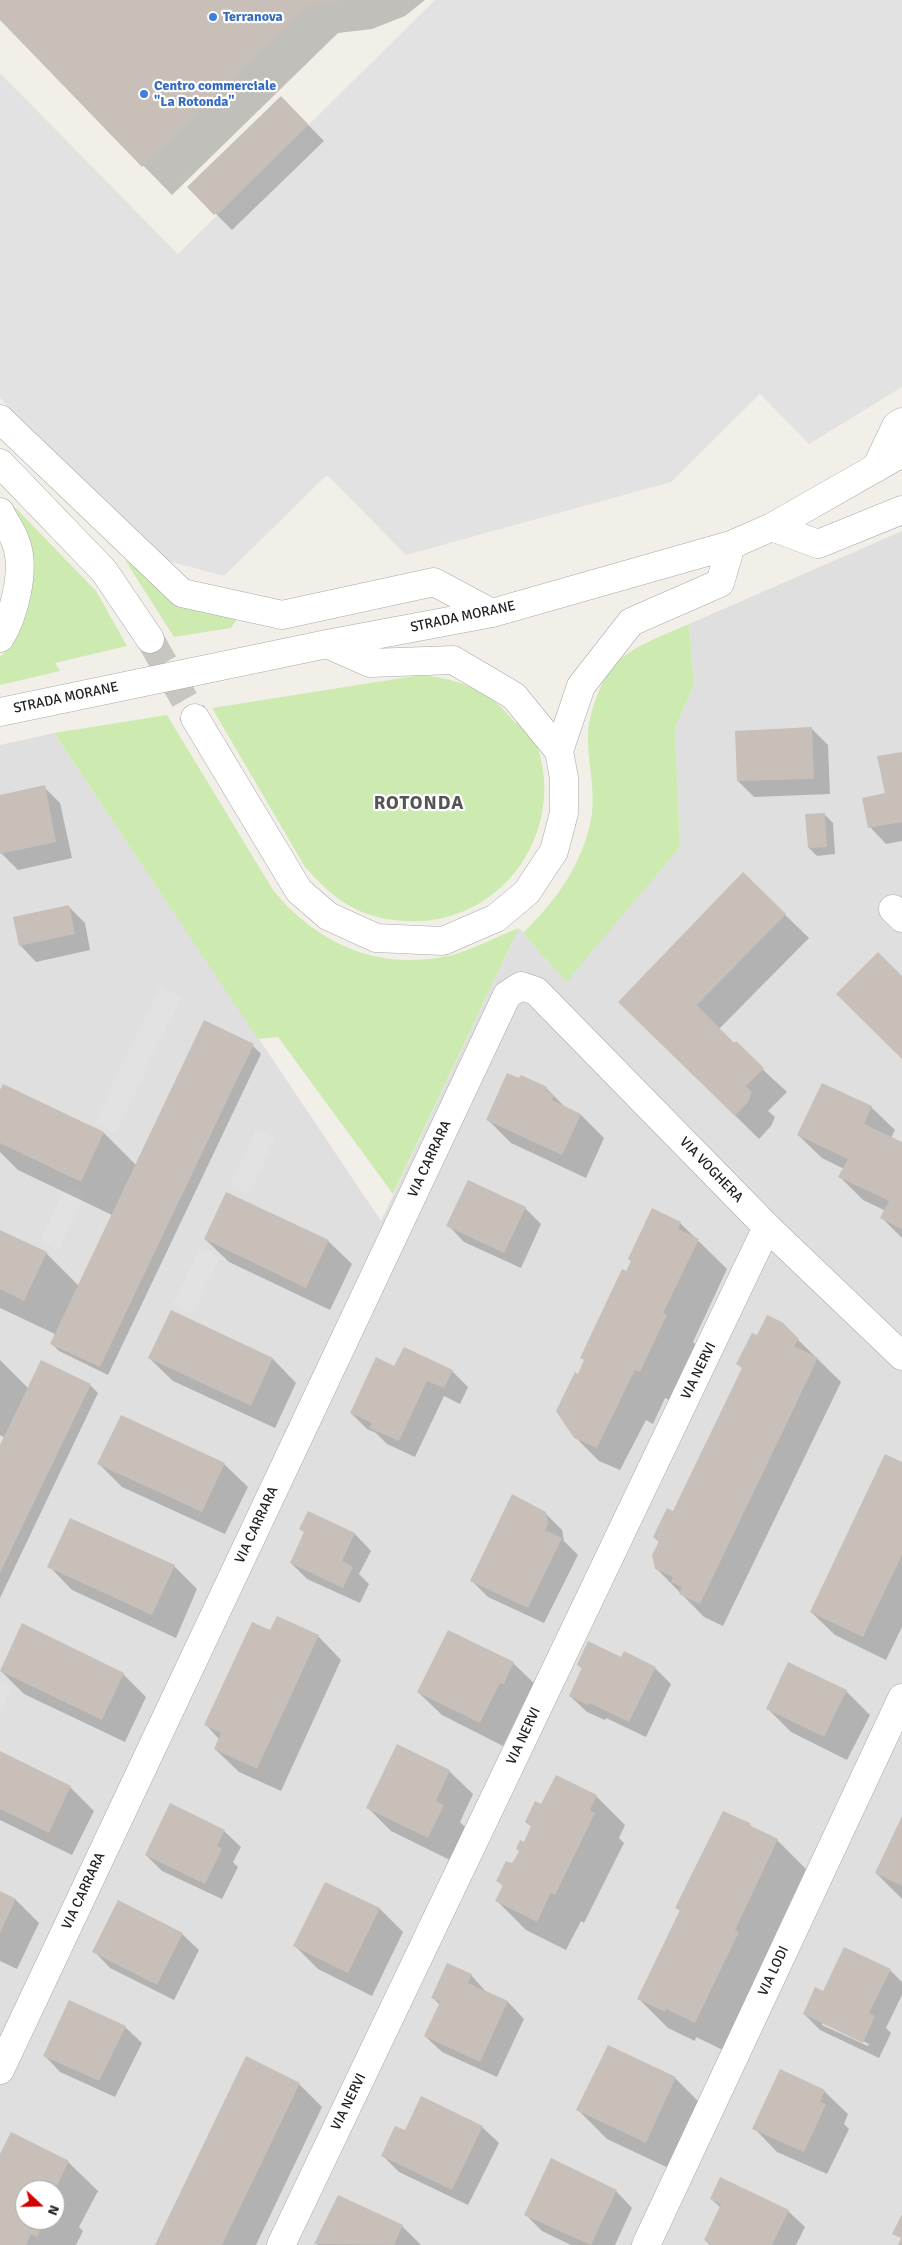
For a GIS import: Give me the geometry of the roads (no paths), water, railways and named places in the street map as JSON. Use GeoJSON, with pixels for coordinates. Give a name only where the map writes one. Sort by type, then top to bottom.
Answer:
{"type":"FeatureCollection","features":[{"type":"Feature","properties":{"kind":"street"},"geometry":{"type":"LineString","coordinates":[[0,419],[182,593],[282,615],[434,582],[492,613]]}},
{"type":"Feature","properties":{"kind":"street"},"geometry":{"type":"LineString","coordinates":[[876,468],[896,426],[902,422]]}},
{"type":"Feature","properties":{"kind":"street","name":"STRADA MORANE"},"geometry":{"type":"LineString","coordinates":[[0,712],[327,644],[492,613],[731,545],[772,527],[902,453]]}},
{"type":"Feature","properties":{"kind":"street"},"geometry":{"type":"LineString","coordinates":[[0,463],[104,571],[150,639]]}},
{"type":"Feature","properties":{"kind":"street"},"geometry":{"type":"LineString","coordinates":[[772,527],[818,544],[902,510]]}},
{"type":"Feature","properties":{"kind":"street"},"geometry":{"type":"LineString","coordinates":[[0,512],[17,545],[20,580],[8,625],[0,638]]}},
{"type":"Feature","properties":{"kind":"street"},"geometry":{"type":"LineString","coordinates":[[559,751],[581,686],[631,622],[720,583],[731,545]]}},
{"type":"Feature","properties":{"kind":"street"},"geometry":{"type":"LineString","coordinates":[[195,718],[299,891],[328,916],[376,938],[442,941],[496,918],[527,892],[554,851],[564,814],[564,778],[559,751],[514,696],[453,660],[370,663],[327,644]]}},
{"type":"Feature","properties":{"kind":"street","name":"VIA VOGHERA"},"geometry":{"type":"LineString","coordinates":[[521,986],[536,991],[767,1228],[902,1356]]}},
{"type":"Feature","properties":{"kind":"street","name":"VIA CARRARA"},"geometry":{"type":"LineString","coordinates":[[0,2070],[507,995],[521,986]]}},
{"type":"Feature","properties":{"kind":"street","name":"VIA NERVI"},"geometry":{"type":"LineString","coordinates":[[281,2245],[767,1228]]}},
{"type":"Feature","properties":{"kind":"street","name":"VIA LODI"},"geometry":{"type":"LineString","coordinates":[[646,2245],[902,1698]]}},
{"type":"Feature","properties":{"kind":"tunnel"},"geometry":{"type":"LineString","coordinates":[[150,639],[195,718]]}},
{"type":"Feature","properties":{"kind":"place","name":"Terranova"},"geometry":{"type":"Point","coordinates":[213,17]}},
{"type":"Feature","properties":{"kind":"place","name":"Centro commerciale \"La Rotonda\""},"geometry":{"type":"Point","coordinates":[144,94]}},
{"type":"Feature","properties":{"kind":"district","name":"ROTONDA"},"geometry":{"type":"Point","coordinates":[419,804]}}]}
